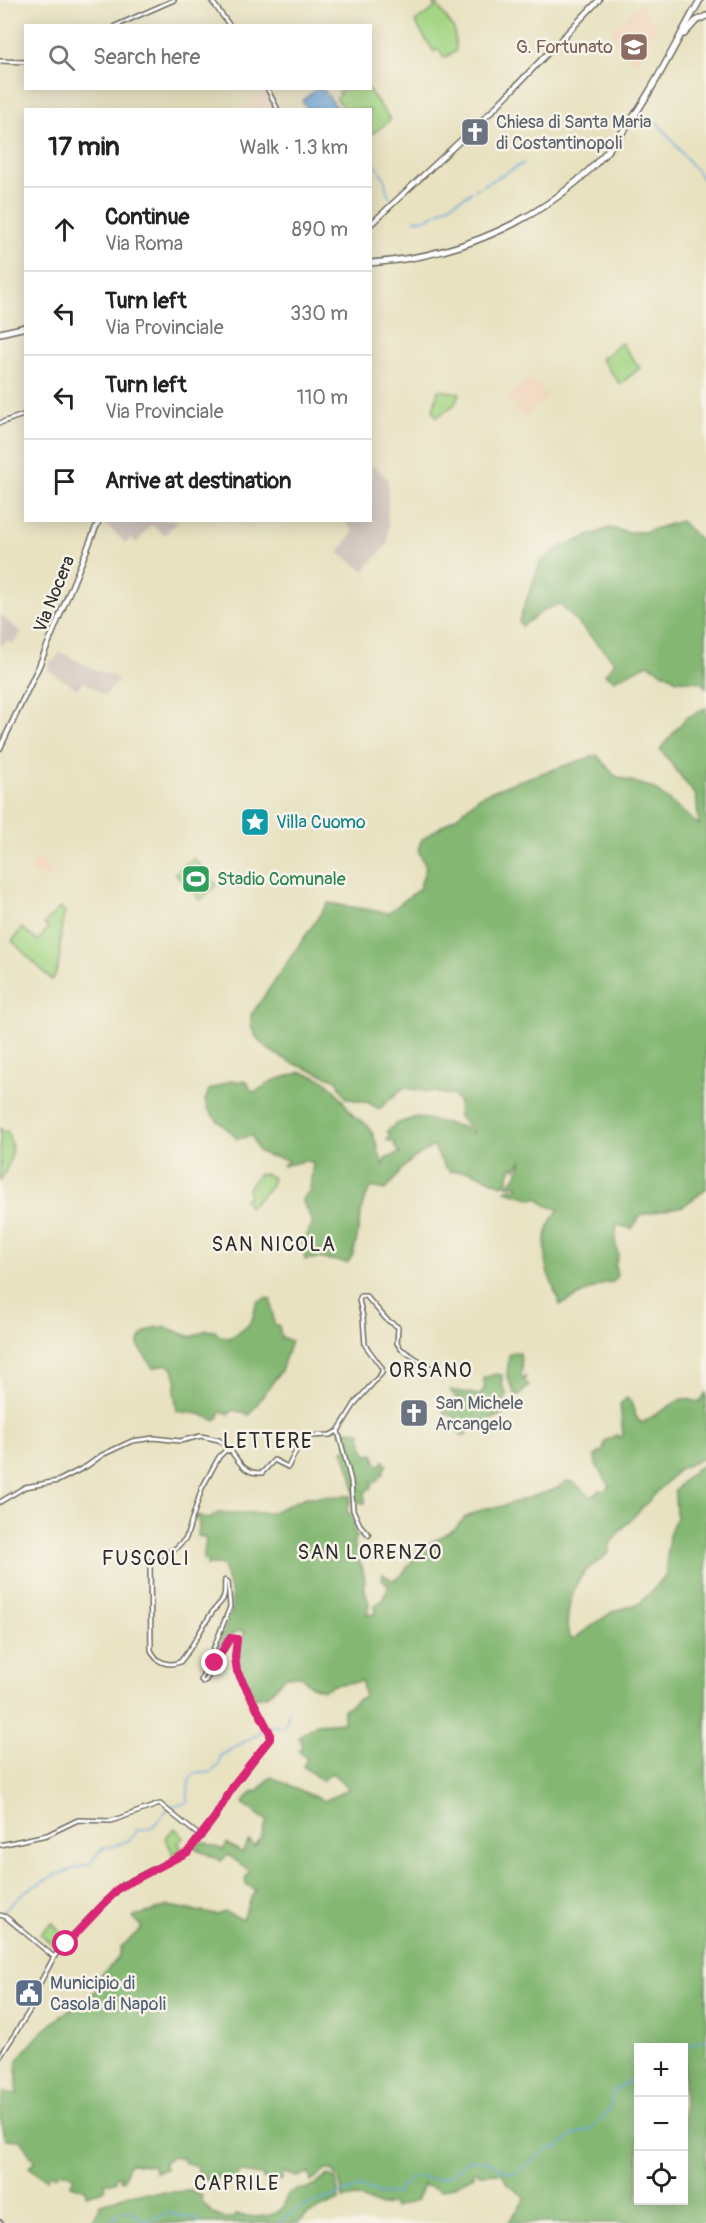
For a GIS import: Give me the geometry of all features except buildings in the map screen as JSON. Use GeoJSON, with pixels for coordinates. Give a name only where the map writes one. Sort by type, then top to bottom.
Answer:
{"type":"FeatureCollection","features":[{"type":"Feature","properties":{"kind":"highway"},"geometry":{"type":"LineString","coordinates":[[372,261],[416,258],[469,243],[503,229],[549,203],[582,177],[615,141],[635,114],[699,0]]}},
{"type":"Feature","properties":{"kind":"highway"},"geometry":{"type":"LineString","coordinates":[[372,261],[425,253],[469,240],[511,222],[557,193],[593,162],[624,125],[699,0]]}},
{"type":"Feature","properties":{"kind":"highway"},"geometry":{"type":"LineString","coordinates":[[662,68],[688,29],[706,16]]}},
{"type":"Feature","properties":{"kind":"highway"},"geometry":{"type":"LineString","coordinates":[[0,331],[24,325]]}},
{"type":"Feature","properties":{"kind":"main road"},"geometry":{"type":"LineString","coordinates":[[372,223],[473,130],[599,0]]}},
{"type":"Feature","properties":{"kind":"main road","name":"Via Nocera"},"geometry":{"type":"LineString","coordinates":[[0,748],[47,646],[98,522]]}},
{"type":"Feature","properties":{"kind":"street"},"geometry":{"type":"LineString","coordinates":[[120,24],[174,0]]}},
{"type":"Feature","properties":{"kind":"street"},"geometry":{"type":"LineString","coordinates":[[211,0],[229,24]]}},
{"type":"Feature","properties":{"kind":"street"},"geometry":{"type":"LineString","coordinates":[[699,0],[706,3]]}},
{"type":"Feature","properties":{"kind":"street"},"geometry":{"type":"LineString","coordinates":[[0,61],[24,62]]}},
{"type":"Feature","properties":{"kind":"street"},"geometry":{"type":"LineString","coordinates":[[268,90],[276,108]]}},
{"type":"Feature","properties":{"kind":"street"},"geometry":{"type":"LineString","coordinates":[[0,423],[24,415]]}},
{"type":"Feature","properties":{"kind":"street"},"geometry":{"type":"LineString","coordinates":[[0,1502],[25,1487],[61,1480],[102,1455],[132,1441],[153,1438],[180,1441],[201,1436],[219,1440],[249,1473],[262,1473],[274,1460],[288,1467],[297,1447],[305,1437],[327,1436],[338,1431],[359,1398],[382,1373],[377,1360],[364,1341],[363,1317],[359,1300],[361,1296],[366,1296],[387,1320],[398,1327],[397,1341],[401,1350],[431,1368]]}},
{"type":"Feature","properties":{"kind":"street"},"geometry":{"type":"LineString","coordinates":[[338,1431],[351,1481],[353,1509],[360,1525],[369,1534]]}},
{"type":"Feature","properties":{"kind":"street"},"geometry":{"type":"LineString","coordinates":[[0,2057],[30,2010],[40,1983],[54,1957],[119,1888],[185,1854],[201,1837],[219,1812],[235,1783],[270,1739],[270,1733],[264,1720],[237,1671],[235,1657],[237,1639],[230,1638],[206,1680],[203,1682],[201,1680],[230,1607],[228,1581],[224,1582],[225,1590],[222,1600],[180,1662],[166,1664],[153,1656],[151,1650],[150,1561],[176,1548],[186,1538],[202,1488],[219,1457],[228,1449]]}},
{"type":"Feature","properties":{"kind":"street"},"geometry":{"type":"LineString","coordinates":[[0,1844],[47,1835],[78,1820],[111,1821],[152,1806],[163,1806],[201,1837]]}},
{"type":"Feature","properties":{"kind":"street"},"geometry":{"type":"LineString","coordinates":[[1,1916],[54,1957]]}},
{"type":"Feature","properties":{"kind":"shaded area","name":"G. Fortunato"},"geometry":{"type":"Polygon","coordinates":[[[640,3],[657,27],[636,63],[610,32],[640,3]]]}},
{"type":"Feature","properties":{"kind":"shaded area"},"geometry":{"type":"Polygon","coordinates":[[[266,92],[274,108],[245,108],[266,92]]]}},
{"type":"Feature","properties":{"kind":"shaded area"},"geometry":{"type":"Polygon","coordinates":[[[531,377],[547,397],[525,418],[507,397],[531,377]]]}},
{"type":"Feature","properties":{"kind":"shaded area"},"geometry":{"type":"Polygon","coordinates":[[[372,465],[388,479],[388,544],[364,571],[338,553],[354,531],[344,522],[372,522],[372,465]]]}},
{"type":"Feature","properties":{"kind":"shaded area"},"geometry":{"type":"Polygon","coordinates":[[[178,522],[164,535],[151,524],[137,543],[131,538],[126,543],[104,523],[178,522]]]}},
{"type":"Feature","properties":{"kind":"shaded area"},"geometry":{"type":"Polygon","coordinates":[[[1,615],[22,633],[12,644],[7,640],[0,647],[1,615]]]}},
{"type":"Feature","properties":{"kind":"shaded area"},"geometry":{"type":"Polygon","coordinates":[[[60,652],[119,679],[105,696],[83,681],[77,689],[47,669],[51,660],[55,661],[60,652]]]}},
{"type":"Feature","properties":{"kind":"shaded area"},"geometry":{"type":"Polygon","coordinates":[[[38,858],[55,872],[49,880],[44,875],[33,873],[29,868],[38,858]]]}},
{"type":"Feature","properties":{"kind":"green space"},"geometry":{"type":"Polygon","coordinates":[[[436,3],[454,29],[456,51],[444,58],[438,49],[434,52],[415,22],[435,8],[433,5],[436,3]]]}},
{"type":"Feature","properties":{"kind":"green space"},"geometry":{"type":"Polygon","coordinates":[[[369,90],[390,119],[389,121],[372,134],[372,108],[343,108],[336,98],[340,95],[338,92],[369,90]]]}},
{"type":"Feature","properties":{"kind":"green space"},"geometry":{"type":"Polygon","coordinates":[[[621,343],[640,368],[620,384],[601,359],[621,343]]]}},
{"type":"Feature","properties":{"kind":"green space"},"geometry":{"type":"Polygon","coordinates":[[[438,390],[460,393],[454,405],[437,417],[433,411],[438,390]]]}},
{"type":"Feature","properties":{"kind":"green space"},"geometry":{"type":"Polygon","coordinates":[[[681,521],[706,546],[706,688],[702,682],[677,680],[648,664],[614,680],[605,674],[615,662],[560,604],[546,609],[522,626],[519,621],[540,563],[548,556],[562,547],[609,528],[627,532],[644,532],[681,521]]]}},
{"type":"Feature","properties":{"kind":"green space"},"geometry":{"type":"Polygon","coordinates":[[[706,708],[706,1189],[683,1206],[641,1215],[632,1229],[617,1225],[615,1241],[618,1255],[615,1266],[617,1275],[613,1282],[604,1283],[560,1305],[547,1270],[545,1240],[551,1220],[559,1209],[546,1205],[537,1197],[534,1199],[505,1191],[510,1188],[518,1189],[518,1185],[507,1185],[516,1177],[523,1159],[516,1168],[512,1166],[507,1182],[502,1185],[470,1171],[450,1171],[444,1166],[434,1146],[409,1162],[385,1190],[372,1187],[366,1196],[355,1248],[347,1263],[318,1258],[305,1260],[302,1241],[313,1224],[302,1200],[310,1190],[313,1162],[304,1161],[282,1166],[289,1160],[268,1156],[258,1151],[252,1136],[237,1139],[207,1107],[205,1101],[209,1090],[232,1080],[248,1083],[251,1091],[257,1091],[272,1081],[302,1072],[324,1080],[335,1090],[355,1118],[367,1125],[377,1145],[383,1166],[385,1159],[400,1153],[395,1148],[395,1143],[387,1140],[390,1137],[387,1131],[396,1124],[417,1117],[463,1127],[473,1133],[458,1115],[459,1103],[453,1095],[403,1088],[379,1109],[369,1103],[346,1098],[337,1080],[277,1055],[258,1039],[252,1029],[251,1015],[328,903],[388,913],[419,889],[426,867],[418,850],[421,841],[428,835],[459,815],[480,796],[597,755],[615,776],[653,788],[699,825],[696,796],[660,749],[686,718],[706,708]]]}},
{"type":"Feature","properties":{"kind":"green space","name":"Stadio Comunale"},"geometry":{"type":"Polygon","coordinates":[[[193,858],[217,885],[200,900],[175,873],[193,858]]]}},
{"type":"Feature","properties":{"kind":"green space"},"geometry":{"type":"Polygon","coordinates":[[[60,908],[65,913],[62,921],[58,965],[52,980],[12,941],[22,928],[38,941],[48,928],[44,924],[60,908]]]}},
{"type":"Feature","properties":{"kind":"green space"},"geometry":{"type":"Polygon","coordinates":[[[0,1128],[4,1132],[7,1131],[12,1152],[0,1182],[0,1128]]]}},
{"type":"Feature","properties":{"kind":"green space"},"geometry":{"type":"Polygon","coordinates":[[[259,1174],[266,1174],[273,1178],[270,1187],[250,1207],[244,1199],[249,1196],[248,1188],[259,1174]]]}},
{"type":"Feature","properties":{"kind":"green space"},"geometry":{"type":"Polygon","coordinates":[[[266,1298],[271,1299],[274,1324],[279,1326],[281,1337],[291,1341],[281,1371],[249,1415],[234,1410],[229,1414],[221,1412],[214,1420],[200,1414],[177,1411],[174,1390],[177,1383],[173,1369],[166,1364],[153,1368],[138,1345],[142,1336],[155,1328],[166,1327],[192,1337],[206,1330],[215,1331],[218,1335],[230,1338],[252,1320],[256,1302],[266,1298]]]}},
{"type":"Feature","properties":{"kind":"green space"},"geometry":{"type":"Polygon","coordinates":[[[520,1353],[521,1377],[523,1379],[526,1376],[524,1381],[529,1385],[519,1396],[515,1395],[507,1375],[509,1354],[520,1353]]]}},
{"type":"Feature","properties":{"kind":"green space"},"geometry":{"type":"Polygon","coordinates":[[[496,1374],[502,1375],[502,1385],[507,1394],[504,1403],[506,1412],[481,1425],[477,1431],[475,1428],[469,1429],[466,1435],[460,1435],[456,1430],[455,1417],[443,1413],[445,1408],[458,1410],[460,1398],[456,1398],[450,1390],[480,1395],[485,1387],[483,1378],[496,1374]]]}},
{"type":"Feature","properties":{"kind":"green space"},"geometry":{"type":"Polygon","coordinates":[[[706,1393],[706,1457],[679,1469],[619,1532],[610,1544],[608,1554],[593,1564],[580,1578],[568,1611],[568,1629],[569,1636],[573,1639],[612,1612],[640,1603],[665,1577],[669,1536],[676,1517],[675,1491],[697,1468],[706,1465],[706,2223],[683,2221],[680,2223],[508,2223],[526,2198],[507,2184],[502,2173],[473,2172],[474,2176],[439,2191],[423,2185],[416,2201],[394,2208],[392,2204],[382,2206],[356,2197],[343,2199],[339,2178],[332,2170],[326,2170],[311,2182],[309,2172],[297,2177],[283,2172],[282,2180],[263,2179],[263,2175],[238,2172],[238,2185],[218,2175],[215,2183],[197,2176],[197,2166],[183,2162],[183,2158],[170,2157],[164,2162],[166,2169],[155,2172],[154,2166],[131,2163],[128,2165],[124,2181],[120,2180],[121,2176],[117,2176],[115,2182],[105,2182],[105,2190],[86,2195],[86,2189],[70,2185],[74,2177],[65,2171],[56,2176],[51,2173],[47,2180],[29,2167],[35,2162],[20,2140],[5,2139],[1,2115],[3,2092],[17,2094],[17,2060],[41,2033],[70,2009],[80,2005],[104,1983],[99,1977],[116,1960],[121,1947],[142,1928],[133,1917],[169,1906],[217,1915],[225,1912],[242,1919],[255,1890],[246,1884],[245,1879],[250,1871],[228,1855],[221,1861],[195,1848],[199,1842],[223,1850],[227,1843],[242,1853],[249,1841],[255,1846],[261,1838],[267,1821],[243,1803],[252,1792],[257,1791],[271,1777],[324,1801],[349,1789],[332,1773],[322,1781],[303,1766],[307,1759],[299,1751],[302,1746],[299,1736],[317,1724],[343,1722],[344,1709],[364,1696],[362,1681],[333,1685],[324,1690],[311,1686],[301,1676],[286,1676],[268,1695],[254,1698],[245,1680],[239,1659],[245,1631],[239,1631],[230,1636],[211,1662],[232,1611],[232,1596],[223,1565],[207,1565],[208,1561],[203,1560],[206,1538],[198,1536],[197,1515],[209,1519],[218,1513],[270,1513],[306,1497],[351,1496],[347,1507],[348,1513],[352,1515],[354,1532],[358,1536],[353,1541],[362,1566],[365,1582],[363,1583],[369,1604],[367,1615],[377,1613],[374,1606],[384,1599],[389,1586],[382,1579],[383,1574],[392,1580],[402,1575],[420,1549],[455,1529],[464,1518],[485,1508],[499,1507],[556,1489],[566,1481],[573,1482],[590,1496],[599,1490],[605,1491],[610,1486],[596,1465],[595,1456],[603,1451],[605,1441],[616,1435],[621,1437],[623,1435],[620,1404],[627,1398],[632,1403],[636,1417],[642,1423],[681,1399],[699,1402],[706,1393]]]}},
{"type":"Feature","properties":{"kind":"green space"},"geometry":{"type":"Polygon","coordinates":[[[341,1430],[360,1431],[366,1455],[374,1454],[376,1463],[380,1466],[384,1461],[387,1465],[382,1472],[384,1473],[375,1483],[372,1482],[372,1487],[365,1492],[365,1503],[355,1502],[352,1476],[343,1450],[347,1449],[347,1435],[341,1434],[341,1430]]]}},
{"type":"Feature","properties":{"kind":"green space"},"geometry":{"type":"Polygon","coordinates":[[[175,1828],[184,1838],[178,1843],[181,1848],[174,1855],[165,1838],[175,1828]]]}},
{"type":"Feature","properties":{"kind":"green space"},"geometry":{"type":"Polygon","coordinates":[[[52,1922],[63,1935],[53,1945],[40,1934],[52,1922]]]}},
{"type":"Feature","properties":{"kind":"green space"},"geometry":{"type":"Polygon","coordinates":[[[329,2175],[336,2179],[339,2200],[306,2215],[299,2223],[91,2223],[99,2205],[129,2194],[192,2191],[202,2196],[201,2201],[211,2212],[219,2216],[234,2218],[236,2215],[267,2216],[282,2208],[287,2195],[291,2192],[312,2187],[329,2175]]]}},
{"type":"Feature","properties":{"kind":"water"},"geometry":{"type":"Polygon","coordinates":[[[316,90],[324,90],[337,108],[307,108],[302,101],[316,90]]]}},
{"type":"Feature","properties":{"kind":"waterway"},"geometry":{"type":"LineString","coordinates":[[657,122],[706,183]]}},
{"type":"Feature","properties":{"kind":"waterway"},"geometry":{"type":"LineString","coordinates":[[372,161],[384,177],[387,193],[393,201]]}},
{"type":"Feature","properties":{"kind":"waterway"},"geometry":{"type":"LineString","coordinates":[[475,190],[524,163]]}},
{"type":"Feature","properties":{"kind":"waterway"},"geometry":{"type":"LineString","coordinates":[[414,220],[426,219],[472,192]]}},
{"type":"Feature","properties":{"kind":"waterway"},"geometry":{"type":"LineString","coordinates":[[1,1913],[27,1890],[55,1875],[89,1864],[103,1848],[129,1840],[137,1830],[153,1826],[171,1806],[188,1803],[190,1779],[195,1773],[211,1772],[219,1765],[220,1756],[264,1728],[285,1726],[289,1712]]}},
{"type":"Feature","properties":{"kind":"waterway"},"geometry":{"type":"LineString","coordinates":[[688,2046],[706,2040]]}},
{"type":"Feature","properties":{"kind":"waterway"},"geometry":{"type":"LineString","coordinates":[[280,2223],[296,2210],[359,2187],[379,2194],[396,2194],[409,2180],[419,2177],[430,2179],[445,2177],[455,2172],[468,2160],[489,2161],[515,2174],[546,2150],[560,2147],[571,2136],[591,2129],[609,2110],[613,2091],[634,2078]]}},
{"type":"Feature","properties":{"kind":"waterway"},"geometry":{"type":"LineString","coordinates":[[110,2223],[117,2214],[128,2211],[148,2223]]}},
{"type":"Feature","properties":{"kind":"waterway"},"geometry":{"type":"LineString","coordinates":[[146,2222],[168,2213],[199,2220],[201,2223]]}},
{"type":"Feature","properties":{"kind":"place","name":"G. Fortunato"},"geometry":{"type":"Point","coordinates":[634,47]}},
{"type":"Feature","properties":{"kind":"place","name":"Chiesa di Santa Maria di Costantinopoli"},"geometry":{"type":"Point","coordinates":[475,132]}},
{"type":"Feature","properties":{"kind":"place","name":"Villa Cuomo"},"geometry":{"type":"Point","coordinates":[255,822]}},
{"type":"Feature","properties":{"kind":"place","name":"Stadio Comunale"},"geometry":{"type":"Point","coordinates":[196,879]}},
{"type":"Feature","properties":{"kind":"place","name":"San Michele Arcangelo"},"geometry":{"type":"Point","coordinates":[414,1413]}},
{"type":"Feature","properties":{"kind":"place","name":"Municipio di Casola di Napoli"},"geometry":{"type":"Point","coordinates":[29,1993]}},
{"type":"Feature","properties":{"kind":"district","name":"SAN NICOLA"},"geometry":{"type":"Point","coordinates":[274,1244]}},
{"type":"Feature","properties":{"kind":"district","name":"ORSANO"},"geometry":{"type":"Point","coordinates":[431,1370]}},
{"type":"Feature","properties":{"kind":"district","name":"LETTERE"},"geometry":{"type":"Point","coordinates":[268,1441]}},
{"type":"Feature","properties":{"kind":"district","name":"SAN LORENZO"},"geometry":{"type":"Point","coordinates":[370,1552]}},
{"type":"Feature","properties":{"kind":"district","name":"FUSCOLI"},"geometry":{"type":"Point","coordinates":[146,1558]}},
{"type":"Feature","properties":{"kind":"district","name":"CAPRILE"},"geometry":{"type":"Point","coordinates":[237,2183]}},
{"type":"Feature","properties":{"kind":"route"},"geometry":{"type":"LineString","coordinates":[[66,1944],[119,1888],[188,1852],[215,1817],[235,1783],[270,1739],[270,1733],[237,1671],[235,1657],[237,1639],[230,1638],[215,1663]]}}]}
